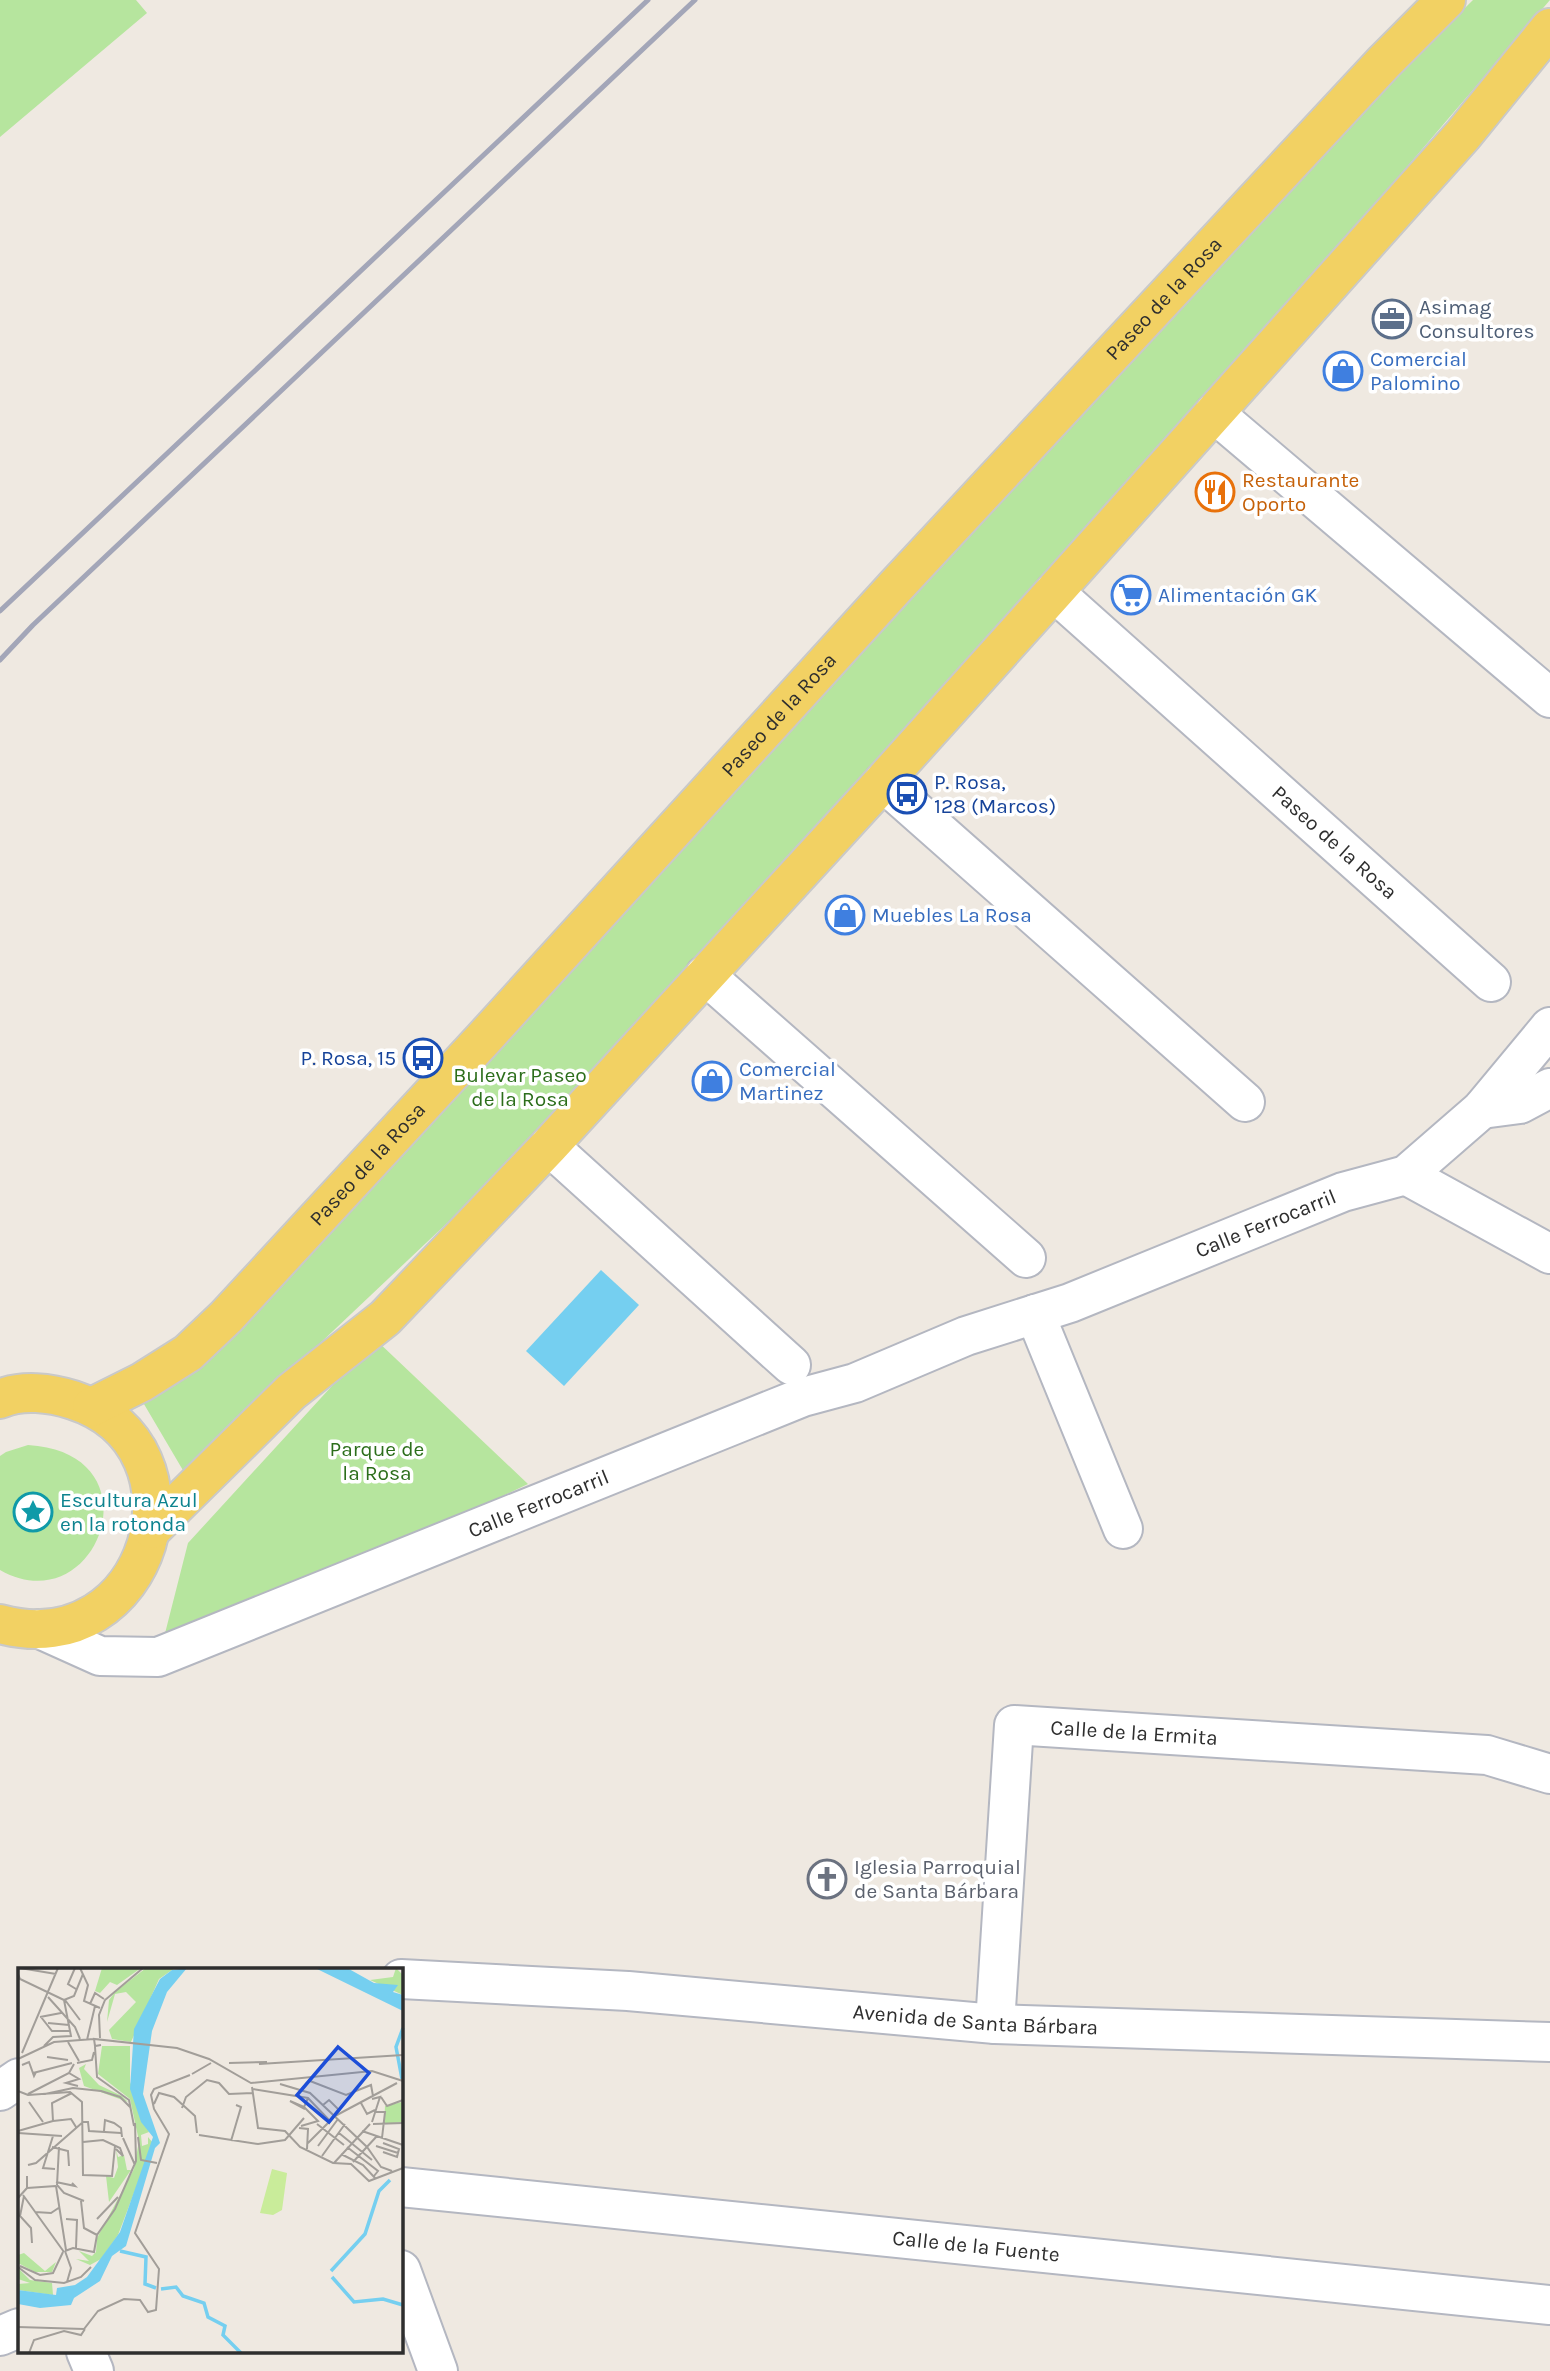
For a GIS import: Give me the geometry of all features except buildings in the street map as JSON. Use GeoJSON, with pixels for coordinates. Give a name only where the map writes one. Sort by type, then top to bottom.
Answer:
{"type":"FeatureCollection","features":[{"type":"Feature","properties":{"kind":"main road","name":"Paseo de la Rosa"},"geometry":{"type":"LineString","coordinates":[[92,1407],[142,1382],[188,1353],[226,1317],[914,566],[1384,62],[1446,0]]}},
{"type":"Feature","properties":{"kind":"main road"},"geometry":{"type":"LineString","coordinates":[[152,1530],[291,1392],[385,1318],[549,1146],[1054,592],[1463,135],[1550,28]]}},
{"type":"Feature","properties":{"kind":"main road"},"geometry":{"type":"LineString","coordinates":[[0,1399],[9,1395],[51,1394],[92,1407],[116,1424],[134,1446],[147,1472],[153,1500],[152,1530],[142,1560],[125,1587],[101,1610],[72,1624],[14,1632]]}},
{"type":"Feature","properties":{"kind":"street"},"geometry":{"type":"LineString","coordinates":[[1214,413],[1550,698]]}},
{"type":"Feature","properties":{"kind":"street","name":"Paseo de la Rosa"},"geometry":{"type":"LineString","coordinates":[[1054,592],[1491,982]]}},
{"type":"Feature","properties":{"kind":"street"},"geometry":{"type":"LineString","coordinates":[[883,782],[1245,1102]]}},
{"type":"Feature","properties":{"kind":"street"},"geometry":{"type":"LineString","coordinates":[[705,975],[1026,1258]]}},
{"type":"Feature","properties":{"kind":"street","name":"Calle Ferrocarril"},"geometry":{"type":"LineString","coordinates":[[14,1632],[100,1656],[159,1657],[790,1402],[855,1383],[967,1336],[1070,1303],[1343,1192],[1406,1175],[1482,1109],[1550,1027]]}},
{"type":"Feature","properties":{"kind":"street"},"geometry":{"type":"LineString","coordinates":[[1482,1109],[1520,1104],[1550,1088]]}},
{"type":"Feature","properties":{"kind":"street"},"geometry":{"type":"LineString","coordinates":[[549,1146],[791,1365]]}},
{"type":"Feature","properties":{"kind":"street"},"geometry":{"type":"LineString","coordinates":[[1406,1175],[1550,1254]]}},
{"type":"Feature","properties":{"kind":"street"},"geometry":{"type":"LineString","coordinates":[[1035,1314],[1123,1529]]}},
{"type":"Feature","properties":{"kind":"street","name":"Calle de la Ermita"},"geometry":{"type":"LineString","coordinates":[[995,2024],[1014,1725],[1487,1755],[1550,1773]]}},
{"type":"Feature","properties":{"kind":"street","name":"Avenida de Santa Bárbara"},"geometry":{"type":"LineString","coordinates":[[402,1979],[628,1991],[995,2024],[1550,2042]]}},
{"type":"Feature","properties":{"kind":"street"},"geometry":{"type":"LineString","coordinates":[[0,2091],[18,2079]]}},
{"type":"Feature","properties":{"kind":"street","name":"Calle de la Fuente"},"geometry":{"type":"LineString","coordinates":[[402,2187],[1550,2305]]}},
{"type":"Feature","properties":{"kind":"street"},"geometry":{"type":"LineString","coordinates":[[402,2273],[438,2371]]}},
{"type":"Feature","properties":{"kind":"street"},"geometry":{"type":"LineString","coordinates":[[0,2336],[18,2328]]}},
{"type":"Feature","properties":{"kind":"street"},"geometry":{"type":"LineString","coordinates":[[87,2354],[94,2371]]}},
{"type":"Feature","properties":{"kind":"green space"},"geometry":{"type":"Polygon","coordinates":[[[0,0],[136,0],[147,13],[0,137],[0,0]]]}},
{"type":"Feature","properties":{"kind":"green space","name":"Bulevar Paseo de la Rosa"},"geometry":{"type":"Polygon","coordinates":[[[1473,0],[1550,0],[1376,203],[1011,613],[537,1138],[184,1472],[141,1399],[1229,241],[1473,0]]]}},
{"type":"Feature","properties":{"kind":"green space","name":"Parque de la Rosa"},"geometry":{"type":"Polygon","coordinates":[[[375,1339],[528,1484],[159,1657],[188,1543],[375,1339]]]}},
{"type":"Feature","properties":{"kind":"green space"},"geometry":{"type":"Polygon","coordinates":[[[28,1445],[69,1455],[93,1476],[103,1503],[100,1531],[87,1557],[64,1575],[35,1581],[0,1570],[0,1456],[28,1445]]]}},
{"type":"Feature","properties":{"kind":"water"},"geometry":{"type":"Polygon","coordinates":[[[601,1270],[639,1305],[564,1386],[526,1351],[601,1270]]]}},
{"type":"Feature","properties":{"kind":"railway"},"geometry":{"type":"LineString","coordinates":[[0,611],[648,0]]}},
{"type":"Feature","properties":{"kind":"railway"},"geometry":{"type":"LineString","coordinates":[[0,660],[33,625],[695,0]]}},
{"type":"Feature","properties":{"kind":"place","name":"Asimag Consultores"},"geometry":{"type":"Point","coordinates":[1392,319]}},
{"type":"Feature","properties":{"kind":"place","name":"Comercial Palomino"},"geometry":{"type":"Point","coordinates":[1343,371]}},
{"type":"Feature","properties":{"kind":"place","name":"Restaurante Oporto"},"geometry":{"type":"Point","coordinates":[1215,492]}},
{"type":"Feature","properties":{"kind":"place","name":"Alimentación GK"},"geometry":{"type":"Point","coordinates":[1131,595]}},
{"type":"Feature","properties":{"kind":"place","name":"P. Rosa, 128 (Marcos)"},"geometry":{"type":"Point","coordinates":[907,794]}},
{"type":"Feature","properties":{"kind":"place","name":"Muebles La Rosa"},"geometry":{"type":"Point","coordinates":[845,915]}},
{"type":"Feature","properties":{"kind":"place","name":"P. Rosa, 15"},"geometry":{"type":"Point","coordinates":[423,1058]}},
{"type":"Feature","properties":{"kind":"place","name":"Comercial Martinez"},"geometry":{"type":"Point","coordinates":[712,1081]}},
{"type":"Feature","properties":{"kind":"place","name":"Escultura Azul en la rotonda"},"geometry":{"type":"Point","coordinates":[33,1512]}},
{"type":"Feature","properties":{"kind":"place","name":"Iglesia Parroquial de Santa Bárbara"},"geometry":{"type":"Point","coordinates":[827,1879]}}]}
